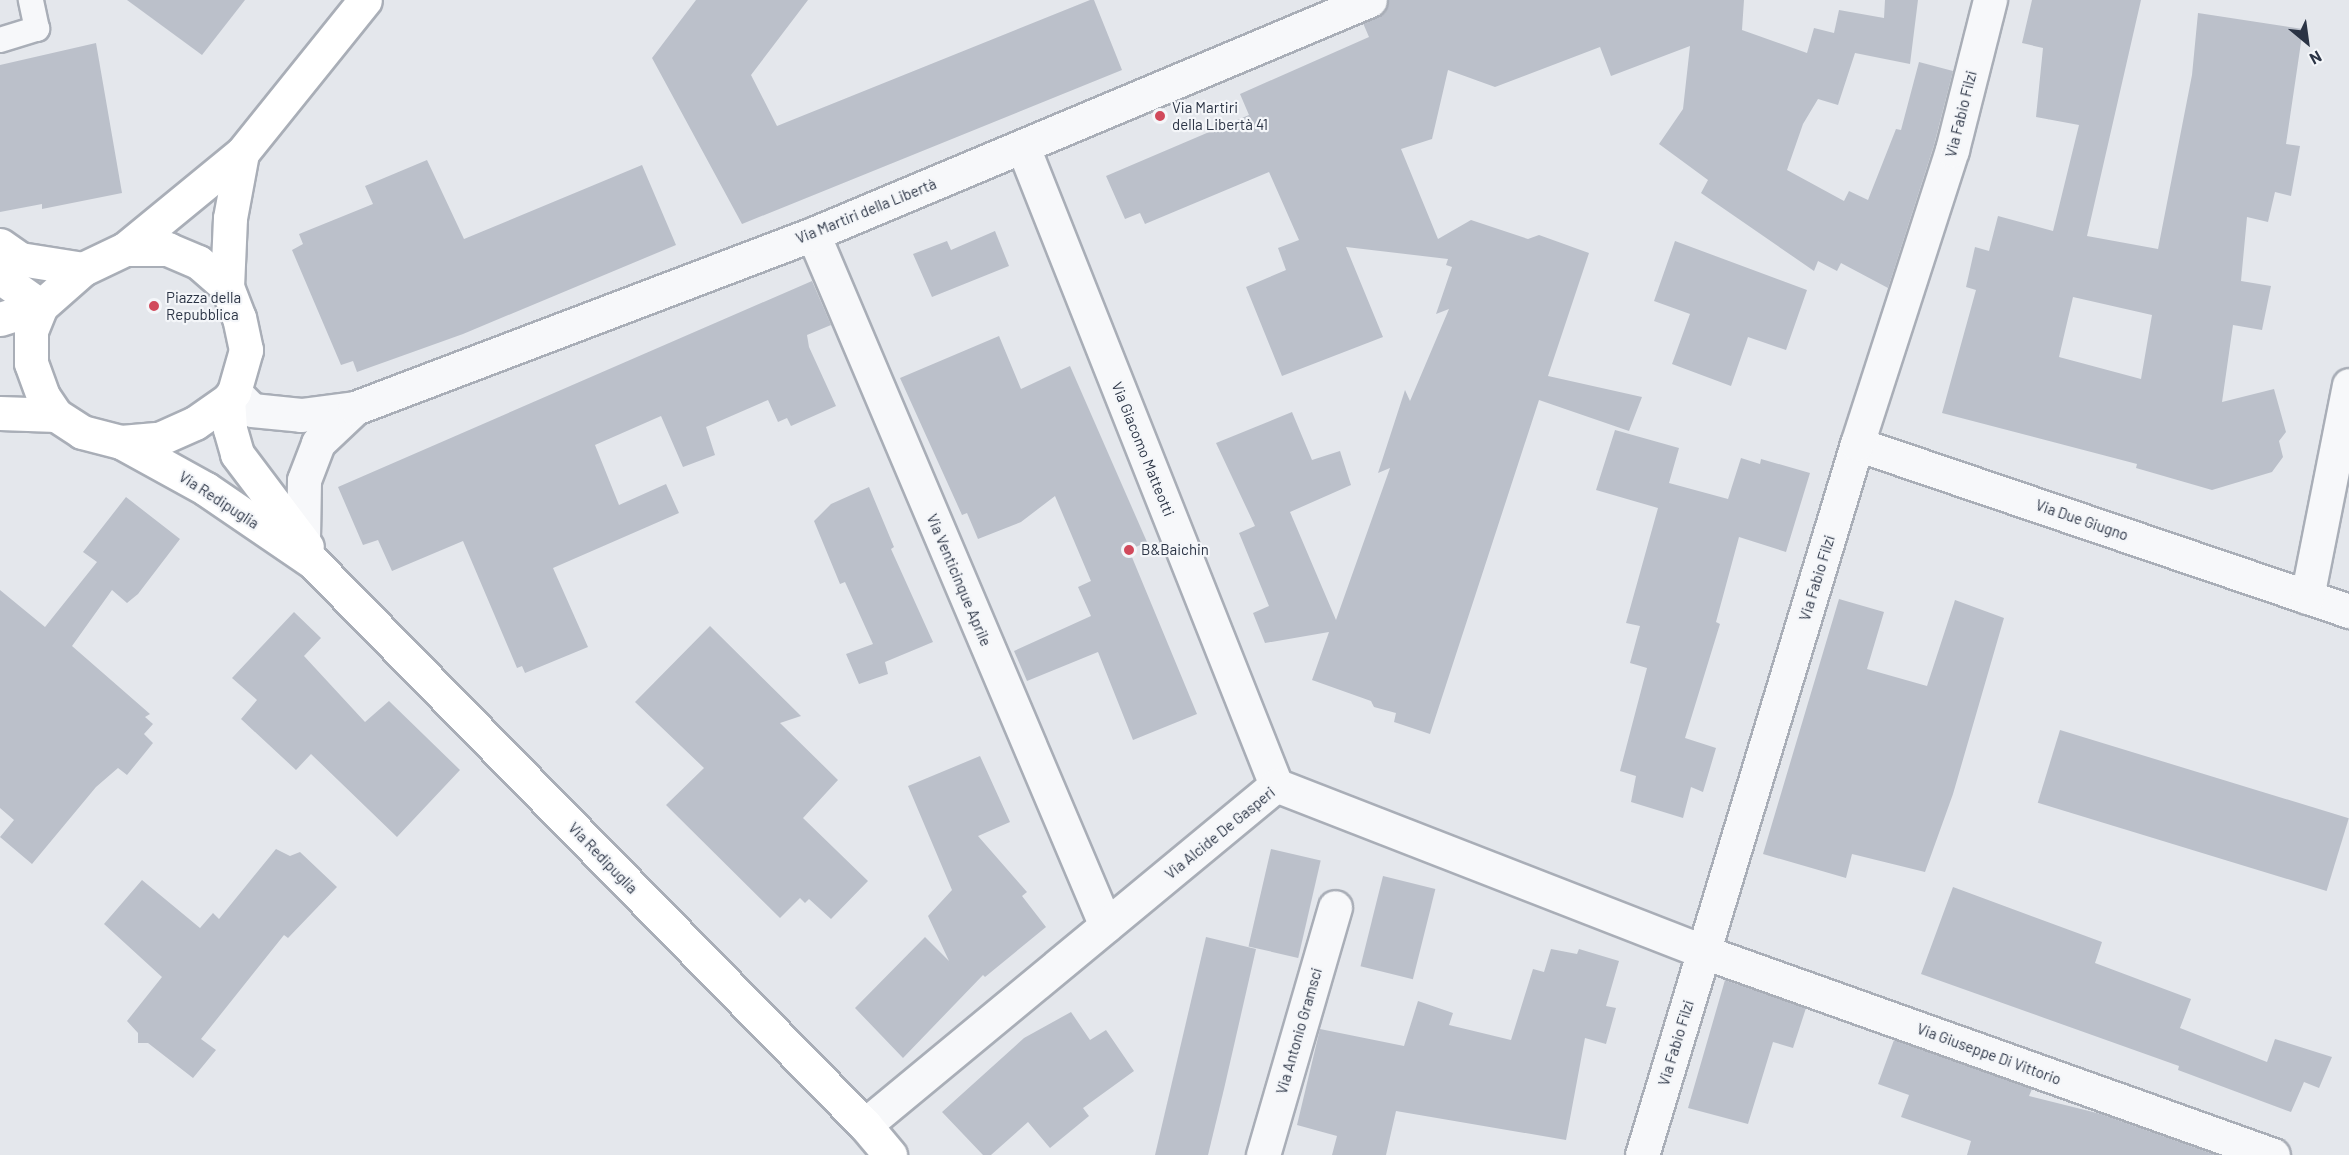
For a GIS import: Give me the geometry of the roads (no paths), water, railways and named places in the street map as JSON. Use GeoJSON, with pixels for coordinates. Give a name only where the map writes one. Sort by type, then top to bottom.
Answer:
{"type":"FeatureCollection","features":[{"type":"Feature","properties":{"kind":"street"},"geometry":{"type":"LineString","coordinates":[[0,320],[41,306],[83,269],[125,249],[242,153],[365,0]]}},
{"type":"Feature","properties":{"kind":"street","name":"Via Martiri della Libertà"},"geometry":{"type":"LineString","coordinates":[[231,396],[252,410],[301,415],[355,408],[813,234],[1370,0]]}},
{"type":"Feature","properties":{"kind":"street","name":"Via Fabio Filzi"},"geometry":{"type":"LineString","coordinates":[[1642,1155],[1857,444],[1952,150],[1990,0]]}},
{"type":"Feature","properties":{"kind":"street","name":"Via Giacomo Matteotti"},"geometry":{"type":"LineString","coordinates":[[1023,147],[1276,785]]}},
{"type":"Feature","properties":{"kind":"street"},"geometry":{"type":"LineString","coordinates":[[41,306],[31,331],[31,363],[43,396],[56,415],[82,432],[121,442],[159,439],[195,423],[231,396],[246,350],[239,318],[227,287],[230,218],[242,153]]}},
{"type":"Feature","properties":{"kind":"street","name":"Via Venticinque Aprile"},"geometry":{"type":"LineString","coordinates":[[813,234],[1106,926]]}},
{"type":"Feature","properties":{"kind":"street"},"geometry":{"type":"LineString","coordinates":[[0,245],[20,259],[83,269]]}},
{"type":"Feature","properties":{"kind":"street"},"geometry":{"type":"LineString","coordinates":[[125,249],[168,249],[198,262],[227,287]]}},
{"type":"Feature","properties":{"kind":"street"},"geometry":{"type":"LineString","coordinates":[[0,277],[41,306]]}},
{"type":"Feature","properties":{"kind":"street"},"geometry":{"type":"LineString","coordinates":[[2307,597],[2349,385]]}},
{"type":"Feature","properties":{"kind":"street","name":"Via Redipuglia"},"geometry":{"type":"LineString","coordinates":[[231,396],[230,429],[237,454],[308,550],[865,1125],[890,1155]]}},
{"type":"Feature","properties":{"kind":"street","name":"Via Martiri della Libertà"},"geometry":{"type":"LineString","coordinates":[[308,550],[304,480],[318,443],[355,408]]}},
{"type":"Feature","properties":{"kind":"street"},"geometry":{"type":"LineString","coordinates":[[0,413],[56,415]]}},
{"type":"Feature","properties":{"kind":"street","name":"Via Redipuglia"},"geometry":{"type":"LineString","coordinates":[[121,442],[206,489],[308,550]]}},
{"type":"Feature","properties":{"kind":"street","name":"Via Due Giugno"},"geometry":{"type":"LineString","coordinates":[[1857,444],[2349,611]]}},
{"type":"Feature","properties":{"kind":"street","name":"Via Alcide De Gasperi"},"geometry":{"type":"LineString","coordinates":[[865,1125],[1276,785],[1704,952]]}},
{"type":"Feature","properties":{"kind":"street","name":"Via Antonio Gramsci"},"geometry":{"type":"LineString","coordinates":[[1263,1155],[1335,907]]}},
{"type":"Feature","properties":{"kind":"street","name":"Via Giuseppe Di Vittorio"},"geometry":{"type":"LineString","coordinates":[[1704,952],[2273,1155]]}},
{"type":"Feature","properties":{"kind":"lane"},"geometry":{"type":"LineString","coordinates":[[0,40],[36,29],[31,0]]}},
{"type":"Feature","properties":{"kind":"place","name":"Via Martiri della Libertà 41"},"geometry":{"type":"Point","coordinates":[1160,116]}},
{"type":"Feature","properties":{"kind":"place","name":"Piazza della Repubblica"},"geometry":{"type":"Point","coordinates":[154,306]}},
{"type":"Feature","properties":{"kind":"place","name":"B&Baichin"},"geometry":{"type":"Point","coordinates":[1129,550]}}]}
